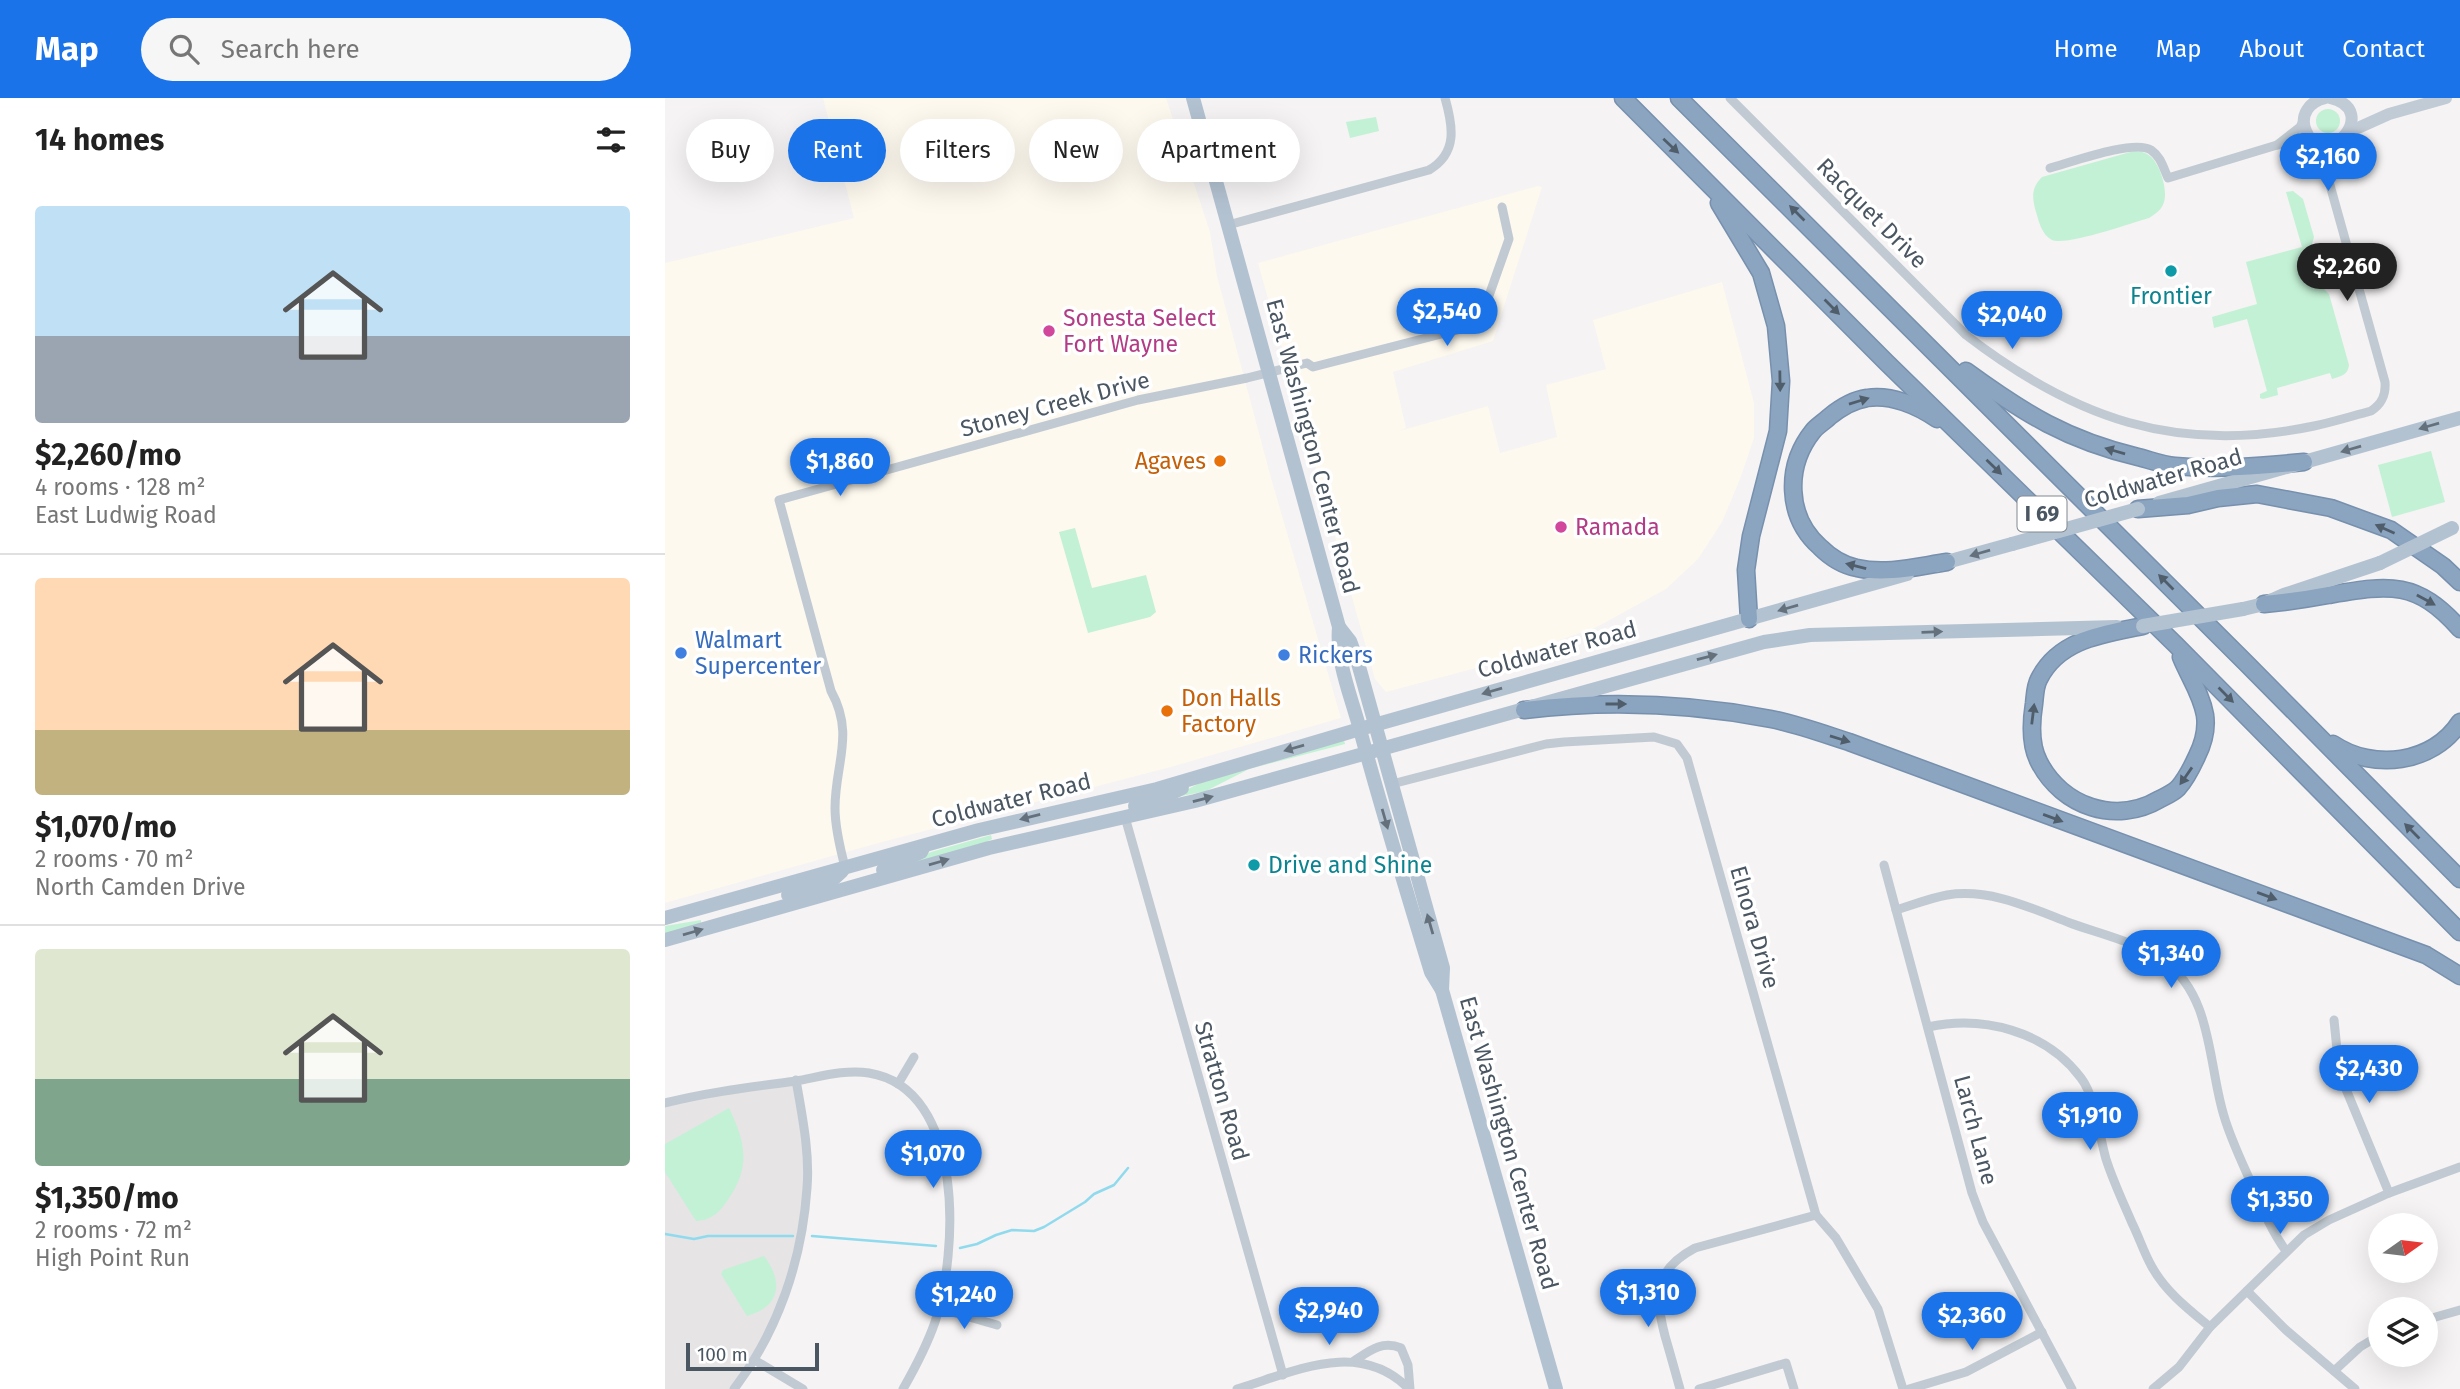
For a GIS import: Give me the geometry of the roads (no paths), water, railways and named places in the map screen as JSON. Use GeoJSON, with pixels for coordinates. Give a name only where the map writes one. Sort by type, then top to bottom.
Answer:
{"type":"FeatureCollection","features":[{"type":"Feature","properties":{"kind":"highway","name":"I 69"},"geometry":{"type":"LineString","coordinates":[[1623,98],[2176,645],[2460,932]]}},
{"type":"Feature","properties":{"kind":"highway","name":"I 69"},"geometry":{"type":"LineString","coordinates":[[1679,98],[2460,879]]}},
{"type":"Feature","properties":{"kind":"highway"},"geometry":{"type":"LineString","coordinates":[[1691,164],[1728,216],[1761,273],[1776,326],[1781,381],[1778,431],[1761,495],[1746,570],[1749,619]]}},
{"type":"Feature","properties":{"kind":"highway"},"geometry":{"type":"LineString","coordinates":[[1923,340],[2017,408],[2061,433],[2113,451],[2173,466],[2238,467],[2304,462]]}},
{"type":"Feature","properties":{"kind":"highway"},"geometry":{"type":"LineString","coordinates":[[1947,562],[1888,570],[1857,569],[1832,559],[1814,542],[1798,519],[1791,486],[1797,459],[1813,430],[1841,407],[1867,398],[1900,400],[1934,416],[1966,439]]}},
{"type":"Feature","properties":{"kind":"highway"},"geometry":{"type":"LineString","coordinates":[[2138,509],[2187,505],[2218,498],[2257,494],[2331,508],[2391,530],[2443,566],[2460,582]]}},
{"type":"Feature","properties":{"kind":"highway"},"geometry":{"type":"LineString","coordinates":[[2264,604],[2389,587],[2419,596],[2444,611],[2460,629]]}},
{"type":"Feature","properties":{"kind":"highway"},"geometry":{"type":"LineString","coordinates":[[2143,626],[2099,631],[2077,642],[2062,651],[2037,681],[2031,726],[2038,761],[2057,787],[2077,802],[2102,811],[2127,812],[2151,804],[2176,790],[2203,744],[2205,718],[2199,691],[2176,645]]}},
{"type":"Feature","properties":{"kind":"highway"},"geometry":{"type":"LineString","coordinates":[[1524,710],[1578,704],[1672,704],[1774,719],[1849,742],[2426,955],[2460,976]]}},
{"type":"Feature","properties":{"kind":"highway"},"geometry":{"type":"LineString","coordinates":[[2310,729],[2346,753],[2375,760],[2401,761],[2428,751],[2451,736],[2460,722]]}},
{"type":"Feature","properties":{"kind":"main road","name":"East Washington Center Road"},"geometry":{"type":"LineString","coordinates":[[1193,98],[1339,627],[1338,643],[1342,668],[1366,754],[1431,972],[1441,990],[1556,1389]]}},
{"type":"Feature","properties":{"kind":"main road"},"geometry":{"type":"LineString","coordinates":[[2389,114],[2366,113],[2346,107],[2331,98],[2315,101],[2306,109],[2306,130],[2314,141],[2330,145],[2389,114],[2446,98]]}},
{"type":"Feature","properties":{"kind":"main road"},"geometry":{"type":"LineString","coordinates":[[2346,107],[2351,118],[2346,136]]}},
{"type":"Feature","properties":{"kind":"main road","name":"Coldwater Road"},"geometry":{"type":"LineString","coordinates":[[665,918],[925,844],[1199,776],[2460,418]]}},
{"type":"Feature","properties":{"kind":"main road"},"geometry":{"type":"LineString","coordinates":[[2143,626],[2264,604],[2380,563],[2456,526]]}},
{"type":"Feature","properties":{"kind":"main road","name":"East Washington Center Road"},"geometry":{"type":"LineString","coordinates":[[1339,627],[1350,640],[1376,724],[1443,968],[1441,990]]}},
{"type":"Feature","properties":{"kind":"main road","name":"Coldwater Road"},"geometry":{"type":"LineString","coordinates":[[665,940],[1047,834],[1195,801],[1764,642],[1810,635],[2099,631]]}},
{"type":"Feature","properties":{"kind":"main road"},"geometry":{"type":"LineString","coordinates":[[1125,817],[1128,811],[1138,804],[1160,799],[1199,776]]}},
{"type":"Feature","properties":{"kind":"main road"},"geometry":{"type":"LineString","coordinates":[[1047,834],[1052,828],[1090,812],[1113,806],[1120,797]]}},
{"type":"Feature","properties":{"kind":"main road"},"geometry":{"type":"LineString","coordinates":[[850,887],[862,877],[891,868],[921,852],[925,844]]}},
{"type":"Feature","properties":{"kind":"main road"},"geometry":{"type":"LineString","coordinates":[[757,913],[761,908],[786,896],[836,879],[845,867]]}},
{"type":"Feature","properties":{"kind":"main road"},"geometry":{"type":"LineString","coordinates":[[720,924],[730,914],[769,897],[771,890]]}},
{"type":"Feature","properties":{"kind":"street"},"geometry":{"type":"LineString","coordinates":[[1228,225],[1421,172],[1437,165],[1447,152],[1452,135],[1445,98]]}},
{"type":"Feature","properties":{"kind":"street","name":"Racquet Drive"},"geometry":{"type":"LineString","coordinates":[[1730,98],[1966,335],[2015,371],[2048,390],[2092,411],[2151,429],[2220,435],[2272,432],[2314,426],[2371,411],[2383,399],[2385,382],[2328,178]]}},
{"type":"Feature","properties":{"kind":"street"},"geometry":{"type":"LineString","coordinates":[[2277,145],[2300,127],[2306,109]]}},
{"type":"Feature","properties":{"kind":"street"},"geometry":{"type":"LineString","coordinates":[[2328,178],[2336,150],[2346,136]]}},
{"type":"Feature","properties":{"kind":"street"},"geometry":{"type":"LineString","coordinates":[[2050,168],[2133,145],[2149,148],[2160,158],[2168,178],[2277,145],[2314,141],[2328,178]]}},
{"type":"Feature","properties":{"kind":"street","name":"Stoney Creek Drive"},"geometry":{"type":"LineString","coordinates":[[845,867],[835,807],[843,750],[841,715],[831,691],[779,500],[1138,400],[1307,363],[1313,367],[1457,330],[1478,318],[1485,307],[1509,239],[1502,207]]}},
{"type":"Feature","properties":{"kind":"street","name":"Elnora Drive"},"geometry":{"type":"LineString","coordinates":[[1392,784],[1546,744],[1654,737],[1677,744],[1687,758],[1816,1214],[1836,1238],[1878,1309],[1906,1389]]}},
{"type":"Feature","properties":{"kind":"street","name":"Stratton Road"},"geometry":{"type":"LineString","coordinates":[[1125,817],[1283,1375]]}},
{"type":"Feature","properties":{"kind":"street","name":"Larch Lane"},"geometry":{"type":"LineString","coordinates":[[1884,865],[1972,1194],[1983,1222],[2072,1389]]}},
{"type":"Feature","properties":{"kind":"street"},"geometry":{"type":"LineString","coordinates":[[1896,910],[1947,895],[1976,894],[2009,900],[2140,948],[2164,961],[2181,978],[2197,1002],[2223,1114],[2232,1141],[2274,1234],[2286,1251]]}},
{"type":"Feature","properties":{"kind":"street"},"geometry":{"type":"LineString","coordinates":[[2334,1020],[2337,1059],[2343,1082],[2389,1194]]}},
{"type":"Feature","properties":{"kind":"street"},"geometry":{"type":"LineString","coordinates":[[1929,1027],[1978,1022],[2011,1030],[2049,1046],[2082,1079],[2098,1119],[2114,1182],[2152,1267],[2174,1297],[2210,1327]]}},
{"type":"Feature","properties":{"kind":"street"},"geometry":{"type":"LineString","coordinates":[[898,1084],[914,1057]]}},
{"type":"Feature","properties":{"kind":"street"},"geometry":{"type":"LineString","coordinates":[[665,1102],[705,1093],[835,1073],[869,1073],[898,1084],[920,1105],[937,1133],[947,1176],[951,1224],[947,1274],[935,1322],[903,1389]]}},
{"type":"Feature","properties":{"kind":"street"},"geometry":{"type":"LineString","coordinates":[[734,1389],[756,1361],[778,1317],[796,1261],[807,1187],[804,1123],[796,1080]]}},
{"type":"Feature","properties":{"kind":"street"},"geometry":{"type":"LineString","coordinates":[[2153,1389],[2179,1367],[2210,1327],[2304,1235],[2329,1220],[2460,1167]]}},
{"type":"Feature","properties":{"kind":"street"},"geometry":{"type":"LineString","coordinates":[[1680,1389],[1658,1311],[1658,1290],[1665,1271],[1678,1257],[1695,1248],[1816,1214]]}},
{"type":"Feature","properties":{"kind":"street"},"geometry":{"type":"LineString","coordinates":[[2247,1291],[2286,1330],[2355,1389]]}},
{"type":"Feature","properties":{"kind":"street"},"geometry":{"type":"LineString","coordinates":[[938,1308],[997,1325]]}},
{"type":"Feature","properties":{"kind":"street"},"geometry":{"type":"LineString","coordinates":[[2438,1316],[2460,1310]]}},
{"type":"Feature","properties":{"kind":"street"},"geometry":{"type":"LineString","coordinates":[[1906,1389],[1966,1372],[2042,1332]]}},
{"type":"Feature","properties":{"kind":"street"},"geometry":{"type":"LineString","coordinates":[[2334,1371],[2368,1342]]}},
{"type":"Feature","properties":{"kind":"street"},"geometry":{"type":"LineString","coordinates":[[1354,1362],[1382,1345],[1401,1348],[1405,1355],[1409,1389]]}},
{"type":"Feature","properties":{"kind":"street"},"geometry":{"type":"LineString","coordinates":[[756,1361],[803,1389]]}},
{"type":"Feature","properties":{"kind":"street"},"geometry":{"type":"LineString","coordinates":[[1237,1389],[1332,1362],[1354,1362],[1381,1368],[1409,1389]]}},
{"type":"Feature","properties":{"kind":"street"},"geometry":{"type":"LineString","coordinates":[[1699,1389],[1786,1363],[1794,1389]]}},
{"type":"Feature","properties":{"kind":"waterway"},"geometry":{"type":"LineString","coordinates":[[960,1248],[1012,1230],[1034,1231],[1044,1227],[1094,1194],[1114,1185],[1128,1168]]}},
{"type":"Feature","properties":{"kind":"waterway"},"geometry":{"type":"LineString","coordinates":[[665,1234],[694,1239],[708,1236],[793,1236]]}},
{"type":"Feature","properties":{"kind":"waterway"},"geometry":{"type":"LineString","coordinates":[[812,1236],[936,1246]]}},
{"type":"Feature","properties":{"kind":"place","name":"Frontier"},"geometry":{"type":"Point","coordinates":[2171,271]}},
{"type":"Feature","properties":{"kind":"place","name":"Sonesta Select Fort Wayne"},"geometry":{"type":"Point","coordinates":[1049,331]}},
{"type":"Feature","properties":{"kind":"place","name":"Agaves"},"geometry":{"type":"Point","coordinates":[1220,461]}},
{"type":"Feature","properties":{"kind":"place","name":"Ramada"},"geometry":{"type":"Point","coordinates":[1561,527]}},
{"type":"Feature","properties":{"kind":"place","name":"Walmart Supercenter"},"geometry":{"type":"Point","coordinates":[681,653]}},
{"type":"Feature","properties":{"kind":"place","name":"Rickers"},"geometry":{"type":"Point","coordinates":[1284,655]}},
{"type":"Feature","properties":{"kind":"place","name":"Don Halls Factory"},"geometry":{"type":"Point","coordinates":[1167,711]}},
{"type":"Feature","properties":{"kind":"place","name":"Drive and Shine"},"geometry":{"type":"Point","coordinates":[1254,865]}}]}
